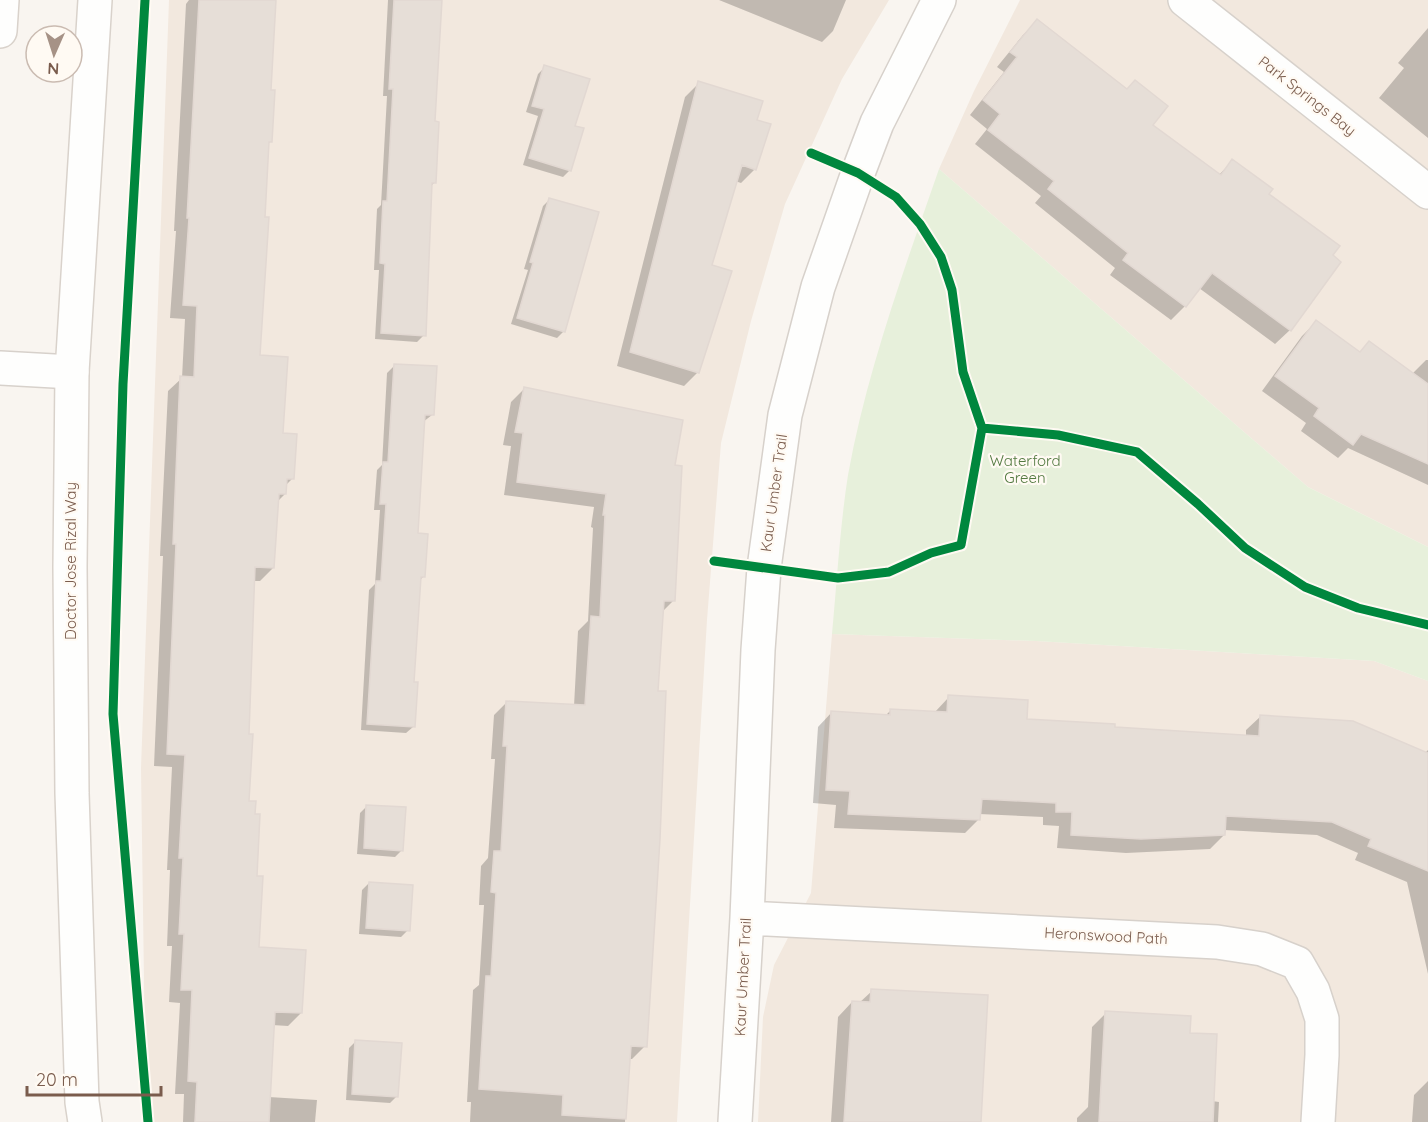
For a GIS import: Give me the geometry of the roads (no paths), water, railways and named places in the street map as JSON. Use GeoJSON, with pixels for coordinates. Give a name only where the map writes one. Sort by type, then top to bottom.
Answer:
{"type":"FeatureCollection","features":[{"type":"Feature","properties":{"kind":"street"},"geometry":{"type":"LineString","coordinates":[[0,31],[2,0]]}},
{"type":"Feature","properties":{"kind":"street","name":"Doctor Jose Rizal Way"},"geometry":{"type":"LineString","coordinates":[[85,1122],[82,1102],[72,793],[70,567],[72,372],[95,0]]}},
{"type":"Feature","properties":{"kind":"street","name":"Kaur Umber Trail"},"geometry":{"type":"LineString","coordinates":[[735,1122],[747,918],[760,615],[764,568],[785,415],[818,287],[858,173],[877,123],[939,0]]}},
{"type":"Feature","properties":{"kind":"street","name":"Park Springs Bay"},"geometry":{"type":"LineString","coordinates":[[1185,0],[1428,192]]}},
{"type":"Feature","properties":{"kind":"street"},"geometry":{"type":"LineString","coordinates":[[0,368],[72,372]]}},
{"type":"Feature","properties":{"kind":"street","name":"Heronswood Path"},"geometry":{"type":"LineString","coordinates":[[747,918],[1217,942],[1262,948],[1297,963],[1313,991],[1322,1019],[1318,1122]]}},
{"type":"Feature","properties":{"kind":"park label","name":"Waterford Green"},"geometry":{"type":"Point","coordinates":[1025,470]}}]}
